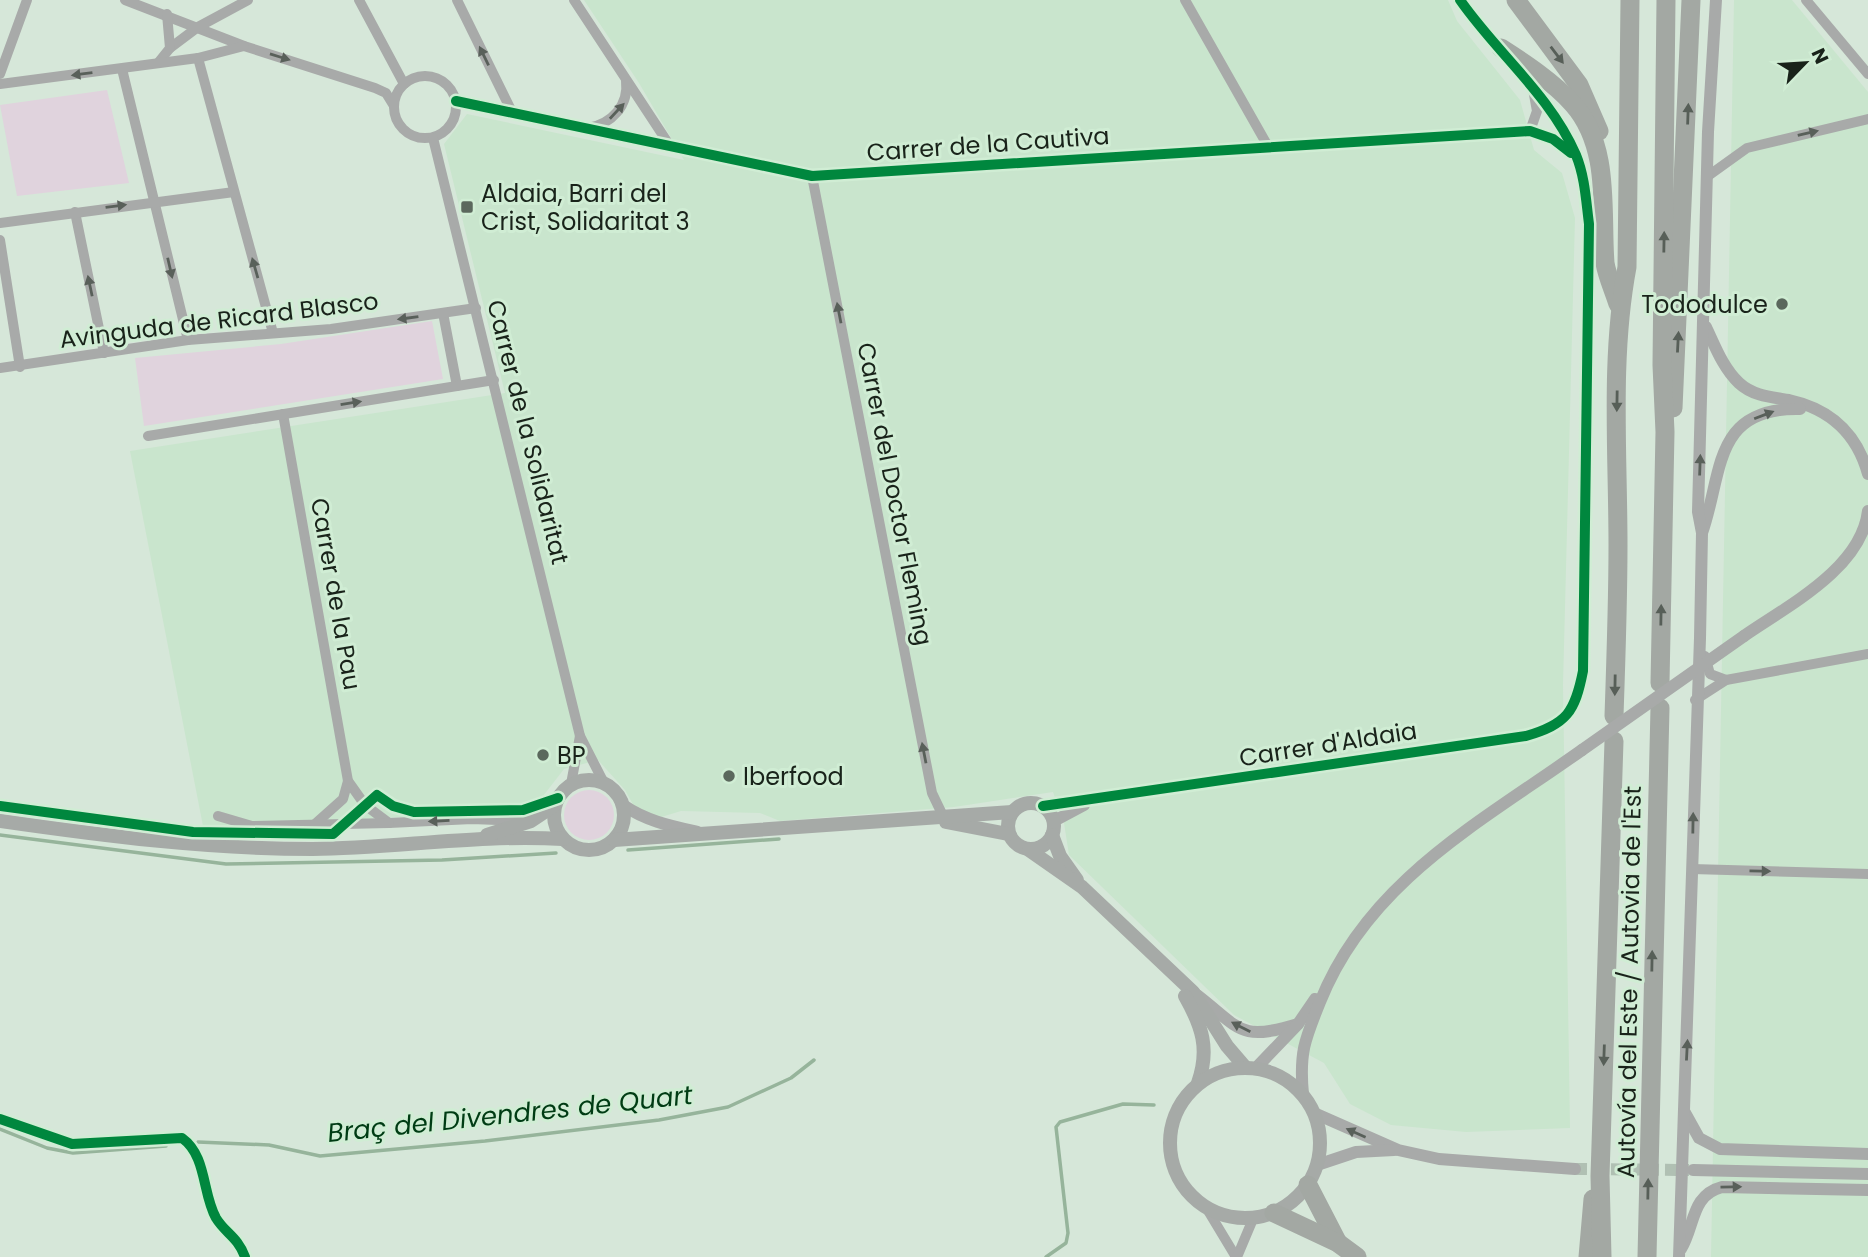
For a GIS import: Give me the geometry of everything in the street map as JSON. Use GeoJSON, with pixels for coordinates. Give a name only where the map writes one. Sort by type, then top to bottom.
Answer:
{"type":"FeatureCollection","features":[{"type":"Feature","properties":{"kind":"highway"},"geometry":{"type":"LineString","coordinates":[[1516,0],[1579,85],[1598,126],[1612,203],[1613,267],[1609,277]]}},
{"type":"Feature","properties":{"kind":"highway"},"geometry":{"type":"LineString","coordinates":[[1614,716],[1619,308],[1627,267],[1630,0]]}},
{"type":"Feature","properties":{"kind":"highway"},"geometry":{"type":"LineString","coordinates":[[1660,683],[1665,432],[1662,365],[1666,0]]}},
{"type":"Feature","properties":{"kind":"highway"},"geometry":{"type":"LineString","coordinates":[[1665,432],[1676,401],[1691,0]]}},
{"type":"Feature","properties":{"kind":"highway"},"geometry":{"type":"LineString","coordinates":[[1501,48],[1555,88],[1584,120],[1595,150],[1602,184],[1606,267],[1619,308]]}},
{"type":"Feature","properties":{"kind":"highway","name":"Autovía del Este / Autovia de l'Est"},"geometry":{"type":"LineString","coordinates":[[1647,1257],[1660,708]]}},
{"type":"Feature","properties":{"kind":"highway","name":"Autovía del Este / Autovia de l'Est"},"geometry":{"type":"LineString","coordinates":[[1602,1257],[1600,1176],[1614,741]]}},
{"type":"Feature","properties":{"kind":"highway"},"geometry":{"type":"LineString","coordinates":[[1588,1257],[1590,1208],[1600,1176]]}},
{"type":"Feature","properties":{"kind":"highway"},"geometry":{"type":"LineString","coordinates":[[1308,1185],[1338,1243]]}},
{"type":"Feature","properties":{"kind":"highway"},"geometry":{"type":"LineString","coordinates":[[1274,1213],[1338,1243],[1357,1257]]}},
{"type":"Feature","properties":{"kind":"main road"},"geometry":{"type":"LineString","coordinates":[[471,840],[531,821],[555,805],[571,784],[587,779],[604,783],[616,792],[623,805],[621,830],[614,840]]}},
{"type":"Feature","properties":{"kind":"main road"},"geometry":{"type":"LineString","coordinates":[[0,821],[193,846],[315,849],[471,840],[563,839],[583,850],[594,850],[614,840],[1012,812],[1026,803],[1043,806],[1053,828],[1060,856],[1082,887]]}},
{"type":"Feature","properties":{"kind":"main road"},"geometry":{"type":"LineString","coordinates":[[555,805],[554,823],[563,839]]}},
{"type":"Feature","properties":{"kind":"main road"},"geometry":{"type":"LineString","coordinates":[[1012,812],[1007,822],[1008,834],[1016,845],[1029,850],[1082,887],[1172,972],[1193,992],[1227,1046],[1251,1068]]}},
{"type":"Feature","properties":{"kind":"main road"},"geometry":{"type":"LineString","coordinates":[[937,818],[1008,834]]}},
{"type":"Feature","properties":{"kind":"main road"},"geometry":{"type":"LineString","coordinates":[[1029,850],[1043,846],[1053,828]]}},
{"type":"Feature","properties":{"kind":"main road"},"geometry":{"type":"LineString","coordinates":[[1172,972],[1205,1040],[1206,1054],[1198,1083]]}},
{"type":"Feature","properties":{"kind":"main road"},"geometry":{"type":"LineString","coordinates":[[1251,1068],[1282,1077],[1303,1094],[1314,1113],[1320,1138],[1317,1165],[1308,1185],[1293,1202],[1274,1213],[1253,1219],[1221,1215],[1207,1209],[1184,1188],[1171,1159],[1170,1128],[1183,1099],[1198,1083],[1225,1070],[1251,1068]]}},
{"type":"Feature","properties":{"kind":"street"},"geometry":{"type":"LineString","coordinates":[[0,74],[27,0]]}},
{"type":"Feature","properties":{"kind":"street"},"geometry":{"type":"LineString","coordinates":[[125,0],[151,3],[167,14],[244,46],[386,93],[394,106],[397,120],[406,132],[419,138],[433,138],[452,124],[456,101],[448,86],[435,78],[419,77],[401,89],[394,106]]}},
{"type":"Feature","properties":{"kind":"street"},"geometry":{"type":"LineString","coordinates":[[158,63],[170,48],[198,27],[248,0]]}},
{"type":"Feature","properties":{"kind":"street"},"geometry":{"type":"LineString","coordinates":[[359,0],[401,89]]}},
{"type":"Feature","properties":{"kind":"street"},"geometry":{"type":"LineString","coordinates":[[457,0],[512,113]]}},
{"type":"Feature","properties":{"kind":"street"},"geometry":{"type":"LineString","coordinates":[[574,0],[670,146]]}},
{"type":"Feature","properties":{"kind":"street"},"geometry":{"type":"LineString","coordinates":[[1185,0],[1269,148]]}},
{"type":"Feature","properties":{"kind":"street","name":"Carrer d'Aldaia"},"geometry":{"type":"LineString","coordinates":[[1043,806],[1526,736],[1555,727],[1569,715],[1583,671],[1589,224],[1585,187],[1576,156],[1562,129],[1501,48],[1460,0]]}},
{"type":"Feature","properties":{"kind":"street"},"geometry":{"type":"LineString","coordinates":[[1679,1255],[1695,700],[1700,638],[1702,533],[1698,512],[1708,132],[1716,0]]}},
{"type":"Feature","properties":{"kind":"street"},"geometry":{"type":"LineString","coordinates":[[1806,0],[1868,74]]}},
{"type":"Feature","properties":{"kind":"street"},"geometry":{"type":"LineString","coordinates":[[167,14],[170,48]]}},
{"type":"Feature","properties":{"kind":"street"},"geometry":{"type":"LineString","coordinates":[[0,84],[198,58],[244,46]]}},
{"type":"Feature","properties":{"kind":"street"},"geometry":{"type":"LineString","coordinates":[[198,58],[273,333]]}},
{"type":"Feature","properties":{"kind":"street"},"geometry":{"type":"LineString","coordinates":[[122,69],[188,340]]}},
{"type":"Feature","properties":{"kind":"street"},"geometry":{"type":"LineString","coordinates":[[586,128],[606,123],[617,113],[625,102],[626,78]]}},
{"type":"Feature","properties":{"kind":"street"},"geometry":{"type":"LineString","coordinates":[[1532,89],[1537,111],[1530,131],[1553,139],[1576,156]]}},
{"type":"Feature","properties":{"kind":"street","name":"Carrer de la Cautiva"},"geometry":{"type":"LineString","coordinates":[[456,101],[812,176],[1530,131]]}},
{"type":"Feature","properties":{"kind":"street"},"geometry":{"type":"LineString","coordinates":[[1708,176],[1747,148],[1868,119]]}},
{"type":"Feature","properties":{"kind":"street","name":"Carrer de la Solidaritat"},"geometry":{"type":"LineString","coordinates":[[433,138],[580,736],[604,783]]}},
{"type":"Feature","properties":{"kind":"street","name":"Carrer del Doctor Fleming"},"geometry":{"type":"LineString","coordinates":[[812,176],[937,818]]}},
{"type":"Feature","properties":{"kind":"street"},"geometry":{"type":"LineString","coordinates":[[0,223],[233,192]]}},
{"type":"Feature","properties":{"kind":"street"},"geometry":{"type":"LineString","coordinates":[[75,212],[104,353]]}},
{"type":"Feature","properties":{"kind":"street"},"geometry":{"type":"LineString","coordinates":[[0,240],[20,367]]}},
{"type":"Feature","properties":{"kind":"street","name":"Avinguda de Ricard Blasco"},"geometry":{"type":"LineString","coordinates":[[0,368],[188,340],[331,329],[476,308]]}},
{"type":"Feature","properties":{"kind":"street"},"geometry":{"type":"LineString","coordinates":[[443,313],[457,386]]}},
{"type":"Feature","properties":{"kind":"street"},"geometry":{"type":"LineString","coordinates":[[1704,321],[1717,352],[1740,383],[1760,394],[1815,409],[1830,416],[1855,441],[1868,474]]}},
{"type":"Feature","properties":{"kind":"street"},"geometry":{"type":"LineString","coordinates":[[148,436],[494,380]]}},
{"type":"Feature","properties":{"kind":"street"},"geometry":{"type":"LineString","coordinates":[[1702,533],[1710,511],[1715,475],[1723,450],[1733,435],[1764,413],[1784,408],[1815,409]]}},
{"type":"Feature","properties":{"kind":"street","name":"Carrer de la Pau"},"geometry":{"type":"LineString","coordinates":[[283,414],[348,781]]}},
{"type":"Feature","properties":{"kind":"street"},"geometry":{"type":"LineString","coordinates":[[1251,1068],[1298,1024],[1328,982],[1360,929],[1407,877],[1832,570],[1856,543],[1868,511]]}},
{"type":"Feature","properties":{"kind":"street"},"geometry":{"type":"LineString","coordinates":[[1700,638],[1710,674],[1726,680]]}},
{"type":"Feature","properties":{"kind":"street"},"geometry":{"type":"LineString","coordinates":[[1695,700],[1726,680],[1868,654]]}},
{"type":"Feature","properties":{"kind":"street","name":"Carrer de la Solidaritat"},"geometry":{"type":"LineString","coordinates":[[571,784],[580,736]]}},
{"type":"Feature","properties":{"kind":"street"},"geometry":{"type":"LineString","coordinates":[[348,781],[365,805],[388,823]]}},
{"type":"Feature","properties":{"kind":"street"},"geometry":{"type":"LineString","coordinates":[[315,824],[343,799],[348,781]]}},
{"type":"Feature","properties":{"kind":"street","name":"Carrer d'Aldaia"},"geometry":{"type":"LineString","coordinates":[[1053,828],[1091,801]]}},
{"type":"Feature","properties":{"kind":"street"},"geometry":{"type":"LineString","coordinates":[[623,805],[659,823],[698,832]]}},
{"type":"Feature","properties":{"kind":"street"},"geometry":{"type":"LineString","coordinates":[[218,816],[252,826],[472,819],[531,821]]}},
{"type":"Feature","properties":{"kind":"street"},"geometry":{"type":"LineString","coordinates":[[1692,869],[1868,874]]}},
{"type":"Feature","properties":{"kind":"street"},"geometry":{"type":"LineString","coordinates":[[1303,1094],[1300,1062],[1328,982]]}},
{"type":"Feature","properties":{"kind":"street"},"geometry":{"type":"LineString","coordinates":[[1193,992],[1235,1026],[1251,1033],[1265,1034],[1298,1024]]}},
{"type":"Feature","properties":{"kind":"street"},"geometry":{"type":"LineString","coordinates":[[1684,1111],[1699,1138],[1720,1149],[1868,1154]]}},
{"type":"Feature","properties":{"kind":"street"},"geometry":{"type":"LineString","coordinates":[[1314,1113],[1398,1150]]}},
{"type":"Feature","properties":{"kind":"street"},"geometry":{"type":"LineString","coordinates":[[0,1119],[72,1144],[182,1138],[194,1150],[216,1219],[235,1237],[245,1257]]}},
{"type":"Feature","properties":{"kind":"street"},"geometry":{"type":"LineString","coordinates":[[1317,1165],[1356,1152],[1398,1150],[1478,1164],[1575,1169]]}},
{"type":"Feature","properties":{"kind":"street"},"geometry":{"type":"LineString","coordinates":[[1693,1170],[1868,1174]]}},
{"type":"Feature","properties":{"kind":"street"},"geometry":{"type":"LineString","coordinates":[[1679,1255],[1691,1231],[1692,1217],[1697,1205],[1713,1189],[1868,1190]]}},
{"type":"Feature","properties":{"kind":"street"},"geometry":{"type":"LineString","coordinates":[[1207,1209],[1236,1257]]}},
{"type":"Feature","properties":{"kind":"street"},"geometry":{"type":"LineString","coordinates":[[1236,1257],[1253,1219]]}},
{"type":"Feature","properties":{"kind":"shaded area"},"geometry":{"type":"Polygon","coordinates":[[[584,0],[1448,0],[1457,21],[1520,100],[1534,150],[1562,173],[1575,218],[1563,685],[1570,1128],[1466,1132],[1391,1125],[1350,1104],[1324,1063],[1234,1015],[1069,855],[1064,823],[1053,792],[954,807],[780,821],[760,813],[681,811],[658,818],[635,808],[625,790],[598,760],[564,769],[540,800],[517,812],[203,826],[130,451],[505,393],[444,144],[467,114],[684,160],[639,83],[584,0]]]}},
{"type":"Feature","properties":{"kind":"shaded area"},"geometry":{"type":"Polygon","coordinates":[[[1734,0],[1792,0],[1868,92],[1868,1257],[1711,1257],[1734,0]]]}},
{"type":"Feature","properties":{"kind":"shaded area"},"geometry":{"type":"Polygon","coordinates":[[[107,90],[129,183],[17,196],[0,105],[107,90]]]}},
{"type":"Feature","properties":{"kind":"shaded area"},"geometry":{"type":"Polygon","coordinates":[[[432,321],[443,379],[144,426],[135,358],[281,344],[432,321]]]}},
{"type":"Feature","properties":{"kind":"shaded area"},"geometry":{"type":"Polygon","coordinates":[[[579,791],[599,791],[613,805],[613,825],[599,839],[579,839],[565,825],[565,805],[579,791]]]}},
{"type":"Feature","properties":{"kind":"waterway"},"geometry":{"type":"LineString","coordinates":[[0,835],[226,864],[442,860],[556,853]]}},
{"type":"Feature","properties":{"kind":"waterway"},"geometry":{"type":"LineString","coordinates":[[628,850],[779,839]]}},
{"type":"Feature","properties":{"kind":"waterway","name":"Braç del Divendres de Quart"},"geometry":{"type":"LineString","coordinates":[[198,1142],[269,1145],[320,1156],[485,1141],[659,1120],[728,1107],[791,1078],[814,1060]]}},
{"type":"Feature","properties":{"kind":"waterway"},"geometry":{"type":"LineString","coordinates":[[1046,1257],[1066,1243],[1068,1233],[1056,1127],[1060,1122],[1123,1104],[1154,1105]]}},
{"type":"Feature","properties":{"kind":"waterway","name":"Braç del Divendres de Quart"},"geometry":{"type":"LineString","coordinates":[[0,1129],[47,1148],[73,1153],[166,1146]]}},
{"type":"Feature","properties":{"kind":"tunnel"},"geometry":{"type":"LineString","coordinates":[[1575,1169],[1689,1170]]}},
{"type":"Feature","properties":{"kind":"cycle path"},"geometry":{"type":"LineString","coordinates":[[1043,806],[1526,736],[1551,727],[1560,721],[1572,706],[1583,671],[1589,224],[1585,189],[1576,155],[1552,113],[1460,0]]}},
{"type":"Feature","properties":{"kind":"cycle path"},"geometry":{"type":"LineString","coordinates":[[456,101],[812,176],[1530,131],[1553,139],[1571,153]]}},
{"type":"Feature","properties":{"kind":"cycle path"},"geometry":{"type":"LineString","coordinates":[[0,806],[193,832],[333,834],[377,795],[393,806],[414,812],[523,810],[558,798]]}},
{"type":"Feature","properties":{"kind":"cycle path"},"geometry":{"type":"LineString","coordinates":[[0,1119],[72,1144],[182,1138],[196,1155],[216,1218],[239,1245],[245,1257]]}},
{"type":"Feature","properties":{"kind":"place","name":"Aldaia, Barri del Crist, Solidaritat 3"},"geometry":{"type":"Point","coordinates":[467,207]}},
{"type":"Feature","properties":{"kind":"place","name":"Tododulce"},"geometry":{"type":"Point","coordinates":[1782,304]}},
{"type":"Feature","properties":{"kind":"place","name":"BP"},"geometry":{"type":"Point","coordinates":[543,755]}},
{"type":"Feature","properties":{"kind":"place","name":"Iberfood"},"geometry":{"type":"Point","coordinates":[729,776]}}]}
